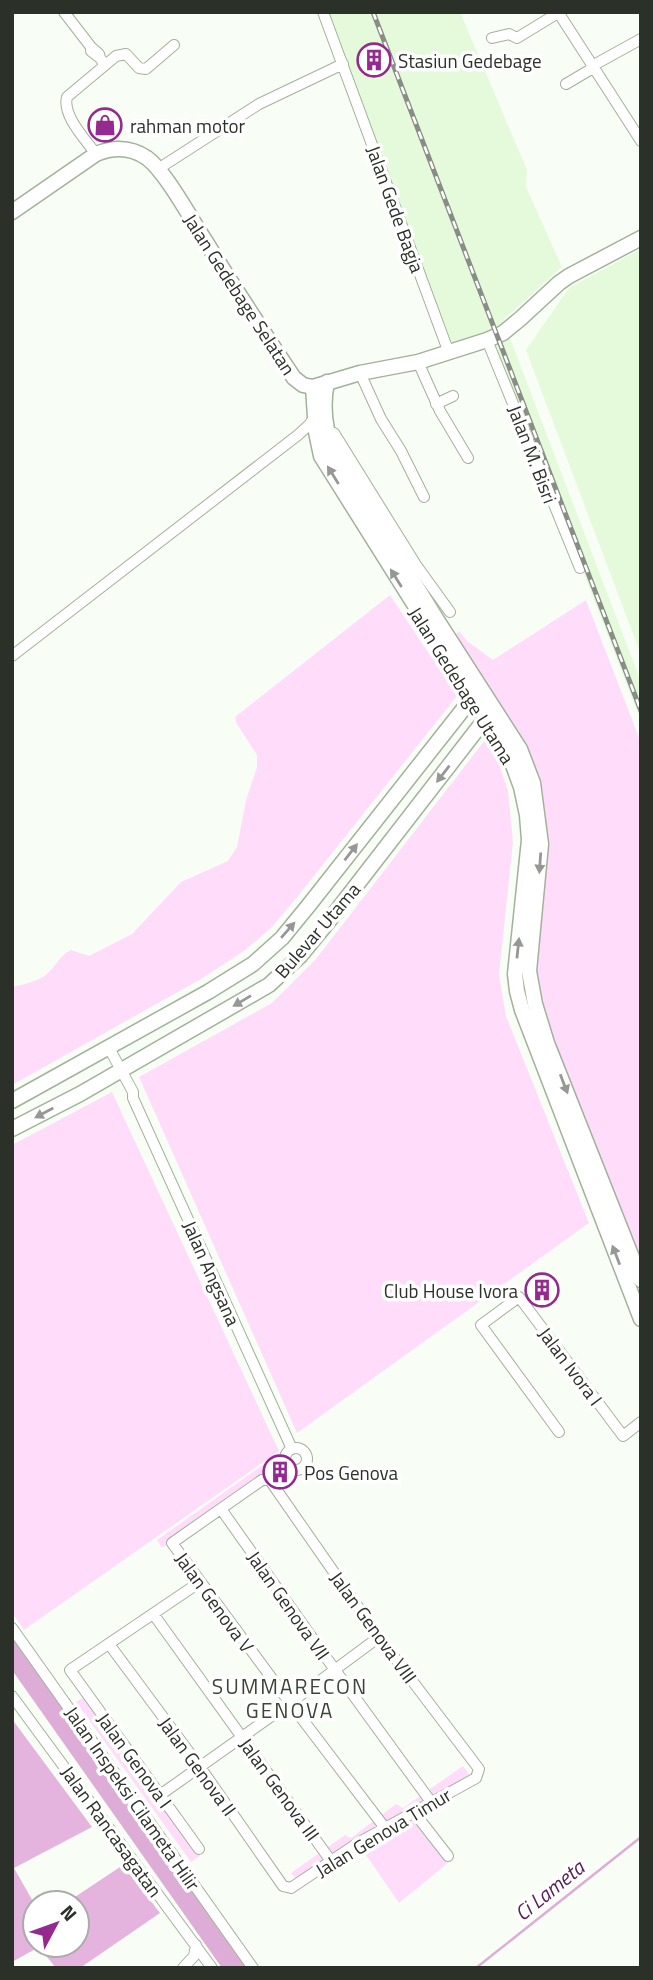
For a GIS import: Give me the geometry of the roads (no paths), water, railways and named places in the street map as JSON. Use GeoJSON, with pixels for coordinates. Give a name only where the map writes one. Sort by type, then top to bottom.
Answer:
{"type":"FeatureCollection","features":[{"type":"Feature","properties":{"kind":"main road","name":"Jalan Gedebage Selatan"},"geometry":{"type":"LineString","coordinates":[[12,212],[96,154],[112,149],[128,150],[142,155],[158,169],[294,378],[303,385],[320,385]]}},
{"type":"Feature","properties":{"kind":"main road"},"geometry":{"type":"LineString","coordinates":[[320,385],[360,373],[418,362],[503,333],[569,276],[641,238]]}},
{"type":"Feature","properties":{"kind":"main road","name":"Jalan Gedebage Utama"},"geometry":{"type":"LineString","coordinates":[[320,385],[315,416],[321,456],[372,525],[489,714],[520,749],[533,783],[541,844],[528,971],[529,1007],[639,1311]]}},
{"type":"Feature","properties":{"kind":"main road","name":"Jalan Gedebage Utama"},"geometry":{"type":"LineString","coordinates":[[320,385],[328,438],[334,452],[361,486],[372,525]]}},
{"type":"Feature","properties":{"kind":"main road","name":"Bulevar Utama"},"geometry":{"type":"LineString","coordinates":[[12,1101],[208,992],[253,964],[282,938],[476,692]]}},
{"type":"Feature","properties":{"kind":"main road","name":"Bulevar Utama"},"geometry":{"type":"LineString","coordinates":[[12,1129],[121,1073],[269,985],[300,956],[328,922],[489,714]]}},
{"type":"Feature","properties":{"kind":"main road"},"geometry":{"type":"LineString","coordinates":[[309,905],[328,922]]}},
{"type":"Feature","properties":{"kind":"main road","name":"Jalan Gedebage Utama"},"geometry":{"type":"LineString","coordinates":[[529,1007],[547,1043],[641,1280]]}},
{"type":"Feature","properties":{"kind":"street"},"geometry":{"type":"LineString","coordinates":[[64,12],[91,47],[91,51],[103,62]]}},
{"type":"Feature","properties":{"kind":"street","name":"Jalan Gede Bagja"},"geometry":{"type":"LineString","coordinates":[[323,12],[449,353]]}},
{"type":"Feature","properties":{"kind":"street"},"geometry":{"type":"LineString","coordinates":[[492,38],[509,34],[517,38],[558,13],[641,141]]}},
{"type":"Feature","properties":{"kind":"street"},"geometry":{"type":"LineString","coordinates":[[566,84],[641,39]]}},
{"type":"Feature","properties":{"kind":"street"},"geometry":{"type":"LineString","coordinates":[[96,154],[68,114],[65,104],[70,94],[103,62],[116,55],[130,57],[139,68],[146,69],[174,46]]}},
{"type":"Feature","properties":{"kind":"street"},"geometry":{"type":"LineString","coordinates":[[158,169],[259,104],[343,64]]}},
{"type":"Feature","properties":{"kind":"street","name":"Jalan M. Bisri"},"geometry":{"type":"LineString","coordinates":[[487,340],[580,568]]}},
{"type":"Feature","properties":{"kind":"street"},"geometry":{"type":"LineString","coordinates":[[418,362],[436,404],[468,458]]}},
{"type":"Feature","properties":{"kind":"street"},"geometry":{"type":"LineString","coordinates":[[360,373],[381,419],[401,451],[424,498]]}},
{"type":"Feature","properties":{"kind":"street"},"geometry":{"type":"LineString","coordinates":[[436,404],[453,396]]}},
{"type":"Feature","properties":{"kind":"street"},"geometry":{"type":"LineString","coordinates":[[12,656],[298,435],[315,416]]}},
{"type":"Feature","properties":{"kind":"street"},"geometry":{"type":"LineString","coordinates":[[334,432],[361,486],[450,612]]}},
{"type":"Feature","properties":{"kind":"street","name":"Jalan Angsana"},"geometry":{"type":"LineString","coordinates":[[109,1048],[133,1098],[280,1469]]}},
{"type":"Feature","properties":{"kind":"street","name":"Jalan Ivora I"},"geometry":{"type":"LineString","coordinates":[[559,1432],[481,1325],[519,1297],[623,1436],[641,1422]]}},
{"type":"Feature","properties":{"kind":"street"},"geometry":{"type":"LineString","coordinates":[[221,1509],[280,1469]]}},
{"type":"Feature","properties":{"kind":"street","name":"Jalan Genova VIII"},"geometry":{"type":"LineString","coordinates":[[280,1469],[379,1637],[479,1769],[478,1774]]}},
{"type":"Feature","properties":{"kind":"street","name":"Jalan Genova V"},"geometry":{"type":"LineString","coordinates":[[221,1509],[172,1543],[385,1828]]}},
{"type":"Feature","properties":{"kind":"street","name":"Jalan Genova VII"},"geometry":{"type":"LineString","coordinates":[[221,1509],[431,1802]]}},
{"type":"Feature","properties":{"kind":"street"},"geometry":{"type":"LineString","coordinates":[[109,1644],[201,1583]]}},
{"type":"Feature","properties":{"kind":"street","name":"Jalan Genova III"},"geometry":{"type":"LineString","coordinates":[[154,1615],[331,1861]]}},
{"type":"Feature","properties":{"kind":"street","name":"Jalan Inspeksi Cilameta Hilir"},"geometry":{"type":"LineString","coordinates":[[12,1628],[253,1968]]}},
{"type":"Feature","properties":{"kind":"street"},"geometry":{"type":"LineString","coordinates":[[160,1795],[379,1637]]}},
{"type":"Feature","properties":{"kind":"street","name":"Jalan Genova I"},"geometry":{"type":"LineString","coordinates":[[109,1644],[70,1670],[200,1849]]}},
{"type":"Feature","properties":{"kind":"street","name":"Jalan Genova II"},"geometry":{"type":"LineString","coordinates":[[109,1644],[286,1889]]}},
{"type":"Feature","properties":{"kind":"street","name":"Jalan Rancasagatan"},"geometry":{"type":"LineString","coordinates":[[12,1696],[212,1968]]}},
{"type":"Feature","properties":{"kind":"street","name":"Jalan Genova Timur"},"geometry":{"type":"LineString","coordinates":[[286,1889],[358,1843],[476,1778],[478,1774]]}},
{"type":"Feature","properties":{"kind":"street"},"geometry":{"type":"LineString","coordinates":[[413,1811],[448,1856]]}},
{"type":"Feature","properties":{"kind":"street"},"geometry":{"type":"LineString","coordinates":[[183,1968],[191,1961],[196,1945]]}},
{"type":"Feature","properties":{"kind":"waterway","name":"Ci Lameta"},"geometry":{"type":"LineString","coordinates":[[476,1968],[641,1837]]}},
{"type":"Feature","properties":{"kind":"tunnel"},"geometry":{"type":"LineString","coordinates":[[273,1471],[281,1465]]}},
{"type":"Feature","properties":{"kind":"railway"},"geometry":{"type":"LineString","coordinates":[[373,12],[641,711]]}},
{"type":"Feature","properties":{"kind":"place","name":"Stasiun Gedebage"},"geometry":{"type":"Point","coordinates":[374,60]}},
{"type":"Feature","properties":{"kind":"place","name":"rahman motor"},"geometry":{"type":"Point","coordinates":[105,125]}},
{"type":"Feature","properties":{"kind":"place","name":"Club House Ivora"},"geometry":{"type":"Point","coordinates":[542,1290]}},
{"type":"Feature","properties":{"kind":"place","name":"Pos Genova"},"geometry":{"type":"Point","coordinates":[280,1472]}},
{"type":"Feature","properties":{"kind":"district","name":"SUMMARECON GENOVA"},"geometry":{"type":"Point","coordinates":[290,1698]}}]}
